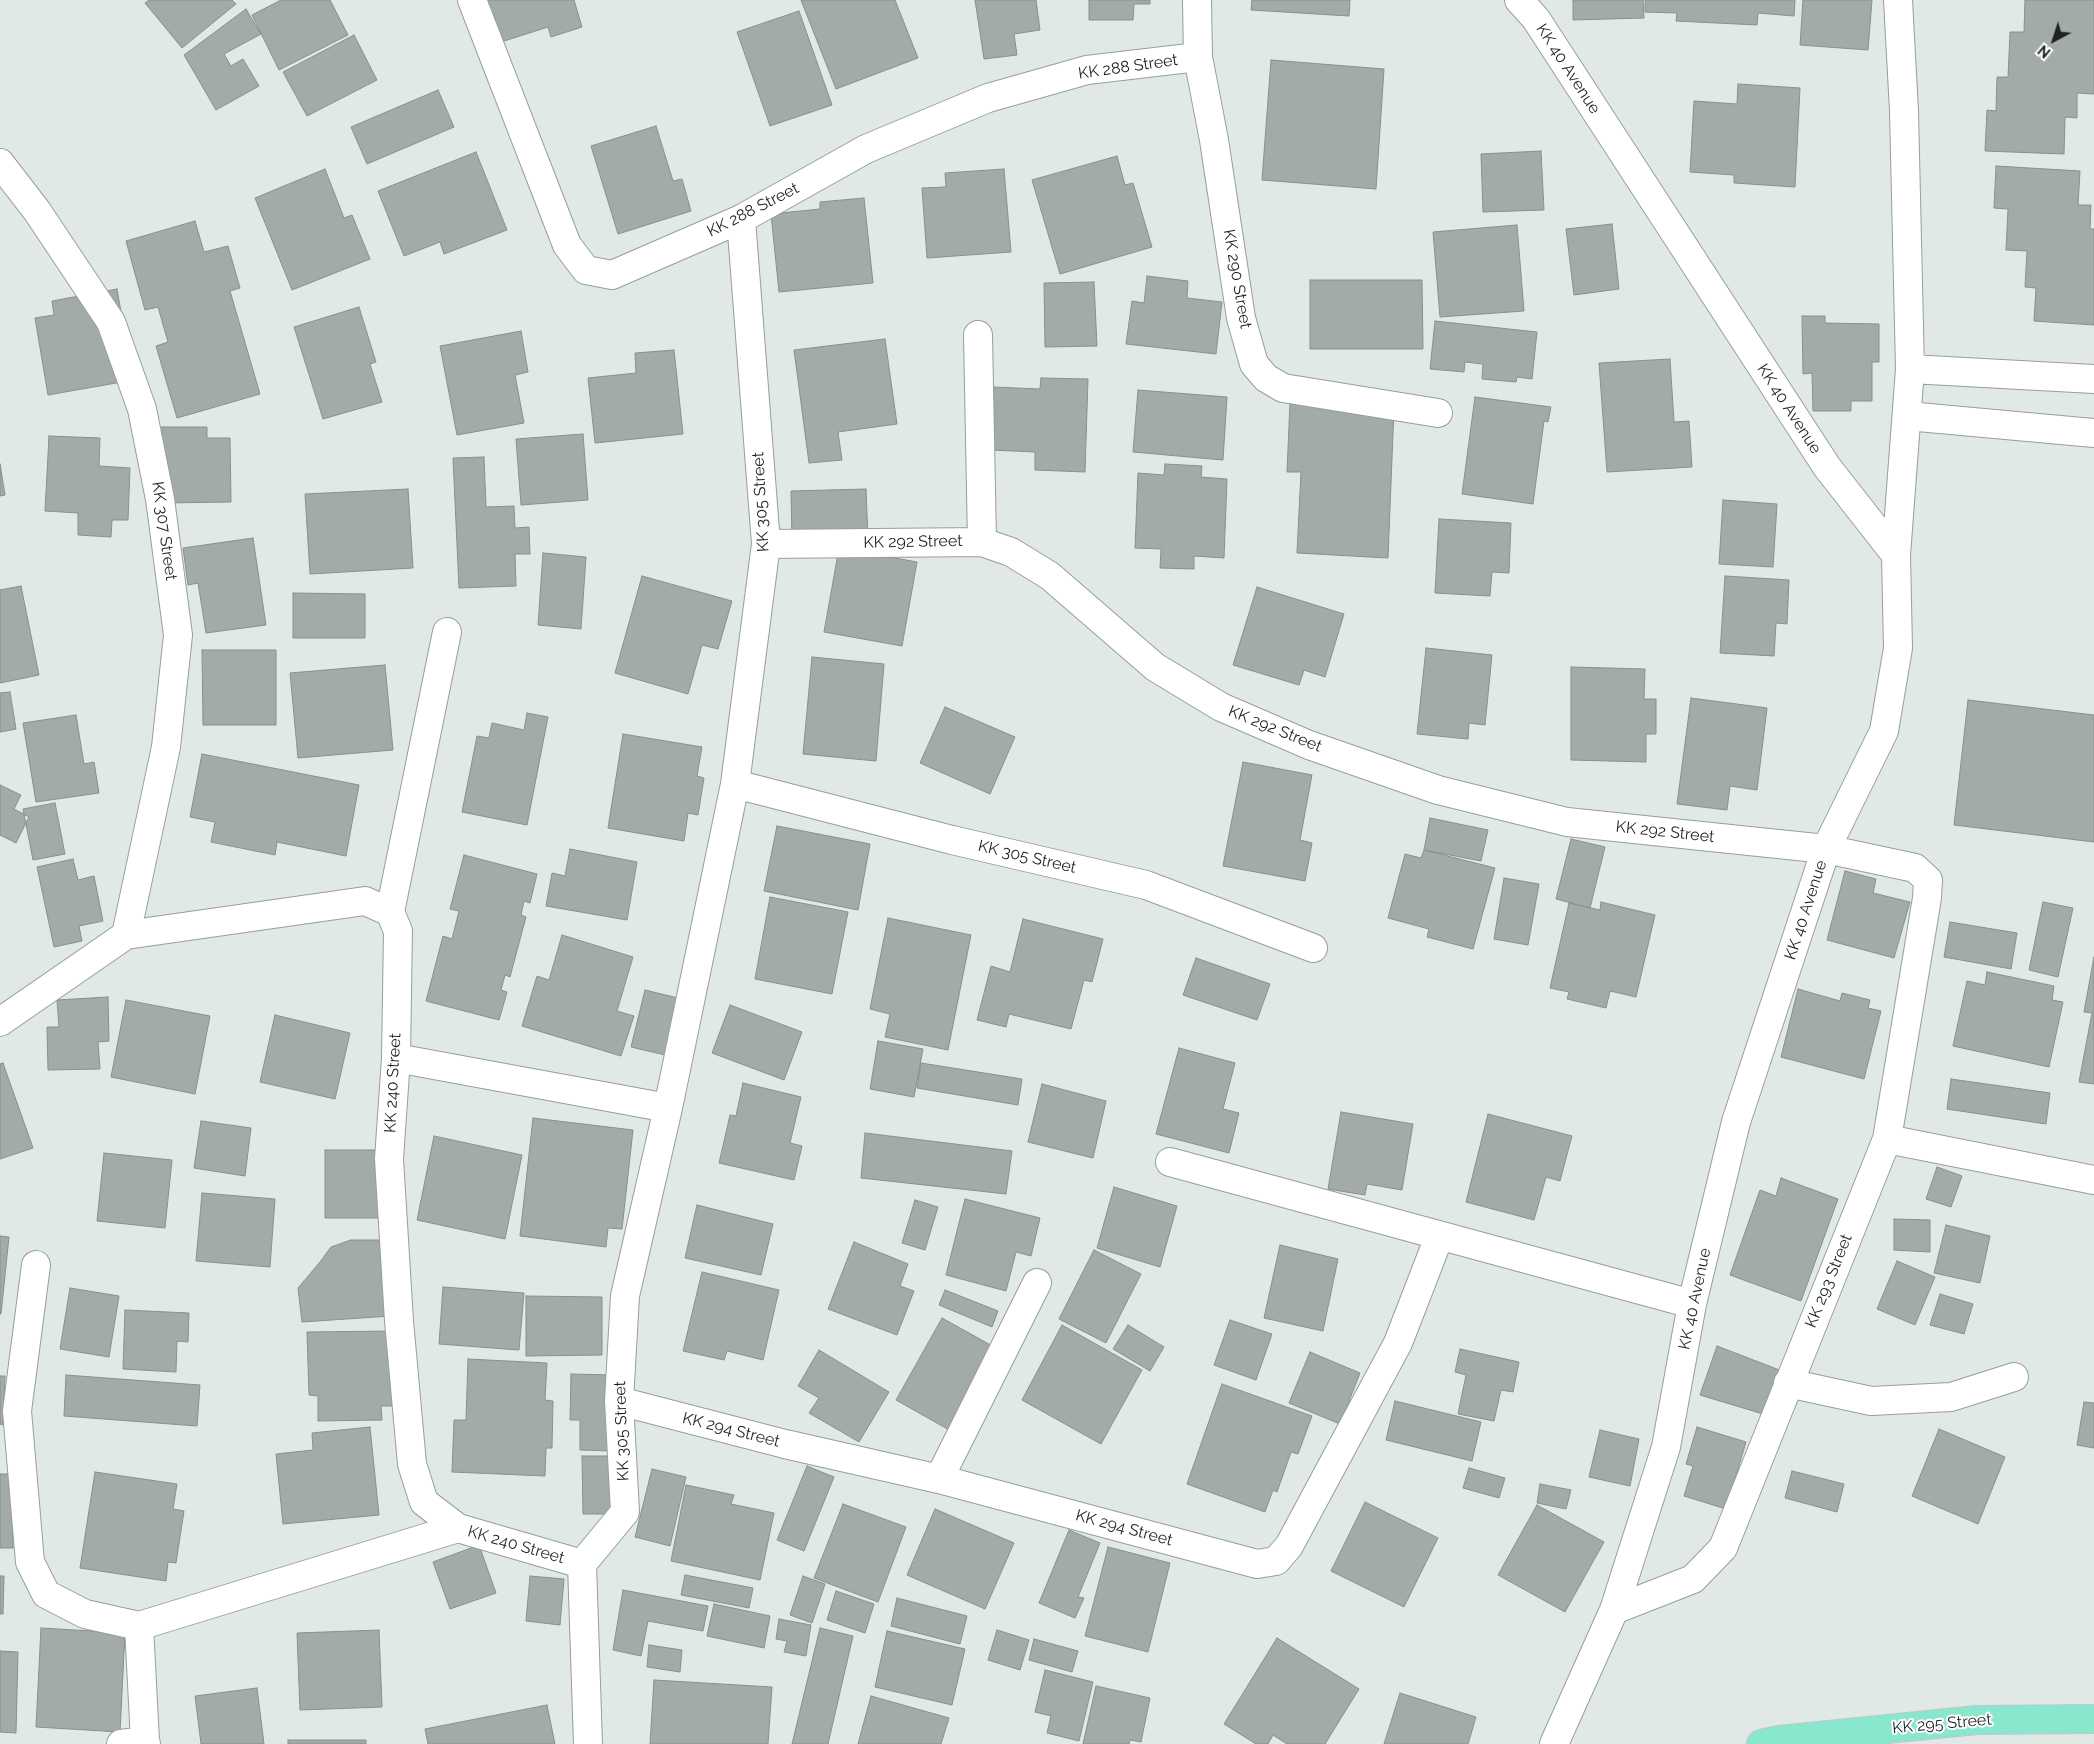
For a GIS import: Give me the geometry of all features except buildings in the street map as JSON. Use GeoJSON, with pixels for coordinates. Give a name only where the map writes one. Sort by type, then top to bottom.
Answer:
{"type":"FeatureCollection","features":[{"type":"Feature","properties":{"kind":"main road","name":"KK 295 Street"},"geometry":{"type":"LineString","coordinates":[[1761,1744],[1779,1740],[1977,1720],[2094,1719]]}},
{"type":"Feature","properties":{"kind":"street","name":"KK 288 Street"},"geometry":{"type":"LineString","coordinates":[[472,0],[567,245],[586,270],[612,275],[741,220],[866,149],[988,98],[1088,70],[1198,57]]}},
{"type":"Feature","properties":{"kind":"street","name":"KK 290 Street"},"geometry":{"type":"LineString","coordinates":[[1198,0],[1198,57],[1214,140],[1241,318],[1254,364],[1266,378],[1283,388],[1438,413]]}},
{"type":"Feature","properties":{"kind":"street","name":"KK 40 Avenue"},"geometry":{"type":"LineString","coordinates":[[1519,0],[1536,19],[1827,467],[1896,555],[1898,648],[1884,731],[1826,849],[1736,1122],[1692,1304],[1666,1447],[1614,1610],[1554,1744]]}},
{"type":"Feature","properties":{"kind":"street"},"geometry":{"type":"LineString","coordinates":[[1896,555],[1910,369],[1904,111],[1898,0]]}},
{"type":"Feature","properties":{"kind":"street","name":"KK 307 Street"},"geometry":{"type":"LineString","coordinates":[[0,163],[37,211],[111,322],[142,409],[160,499],[178,635],[166,747],[126,936]]}},
{"type":"Feature","properties":{"kind":"street","name":"KK 305 Street"},"geometry":{"type":"LineString","coordinates":[[582,1564],[625,1512],[618,1401],[625,1296],[668,1108],[735,784],[766,544],[741,220]]}},
{"type":"Feature","properties":{"kind":"street"},"geometry":{"type":"LineString","coordinates":[[978,335],[982,542]]}},
{"type":"Feature","properties":{"kind":"street"},"geometry":{"type":"LineString","coordinates":[[1910,369],[2094,379]]}},
{"type":"Feature","properties":{"kind":"street"},"geometry":{"type":"LineString","coordinates":[[1907,416],[2094,433]]}},
{"type":"Feature","properties":{"kind":"street","name":"KK 292 Street"},"geometry":{"type":"LineString","coordinates":[[766,544],[982,542],[1011,552],[1050,576],[1155,667],[1221,707],[1309,745],[1438,790],[1567,822],[1826,849]]}},
{"type":"Feature","properties":{"kind":"street"},"geometry":{"type":"LineString","coordinates":[[0,1022],[126,936],[365,901],[390,912],[447,632]]}},
{"type":"Feature","properties":{"kind":"street","name":"KK 305 Street"},"geometry":{"type":"LineString","coordinates":[[735,784],[952,840],[1146,885],[1313,948]]}},
{"type":"Feature","properties":{"kind":"street","name":"KK 40 Avenue"},"geometry":{"type":"LineString","coordinates":[[1826,849],[1915,868],[1928,880]]}},
{"type":"Feature","properties":{"kind":"street","name":"KK 293 Street"},"geometry":{"type":"LineString","coordinates":[[1614,1610],[1694,1579],[1723,1548],[1887,1138],[1927,898],[1928,880]]}},
{"type":"Feature","properties":{"kind":"street","name":"KK 240 Street"},"geometry":{"type":"LineString","coordinates":[[390,912],[398,931],[396,1058],[389,1159],[399,1321],[412,1464],[424,1502],[458,1528],[582,1564]]}},
{"type":"Feature","properties":{"kind":"street"},"geometry":{"type":"LineString","coordinates":[[396,1058],[668,1108]]}},
{"type":"Feature","properties":{"kind":"street"},"geometry":{"type":"LineString","coordinates":[[1887,1138],[2094,1180]]}},
{"type":"Feature","properties":{"kind":"street"},"geometry":{"type":"LineString","coordinates":[[1170,1162],[1692,1304]]}},
{"type":"Feature","properties":{"kind":"street","name":"KK 294 Street"},"geometry":{"type":"LineString","coordinates":[[618,1401],[786,1444],[939,1479],[1257,1564],[1276,1561],[1289,1546],[1398,1343],[1440,1237]]}},
{"type":"Feature","properties":{"kind":"street"},"geometry":{"type":"LineString","coordinates":[[36,1265],[17,1411],[30,1562],[46,1594],[85,1614],[139,1626],[458,1528]]}},
{"type":"Feature","properties":{"kind":"street"},"geometry":{"type":"LineString","coordinates":[[939,1479],[1037,1283]]}},
{"type":"Feature","properties":{"kind":"street"},"geometry":{"type":"LineString","coordinates":[[1788,1383],[1871,1401],[1950,1397],[2014,1377]]}},
{"type":"Feature","properties":{"kind":"street"},"geometry":{"type":"LineString","coordinates":[[582,1564],[588,1744]]}},
{"type":"Feature","properties":{"kind":"street"},"geometry":{"type":"LineString","coordinates":[[137,1743],[139,1626]]}}]}
